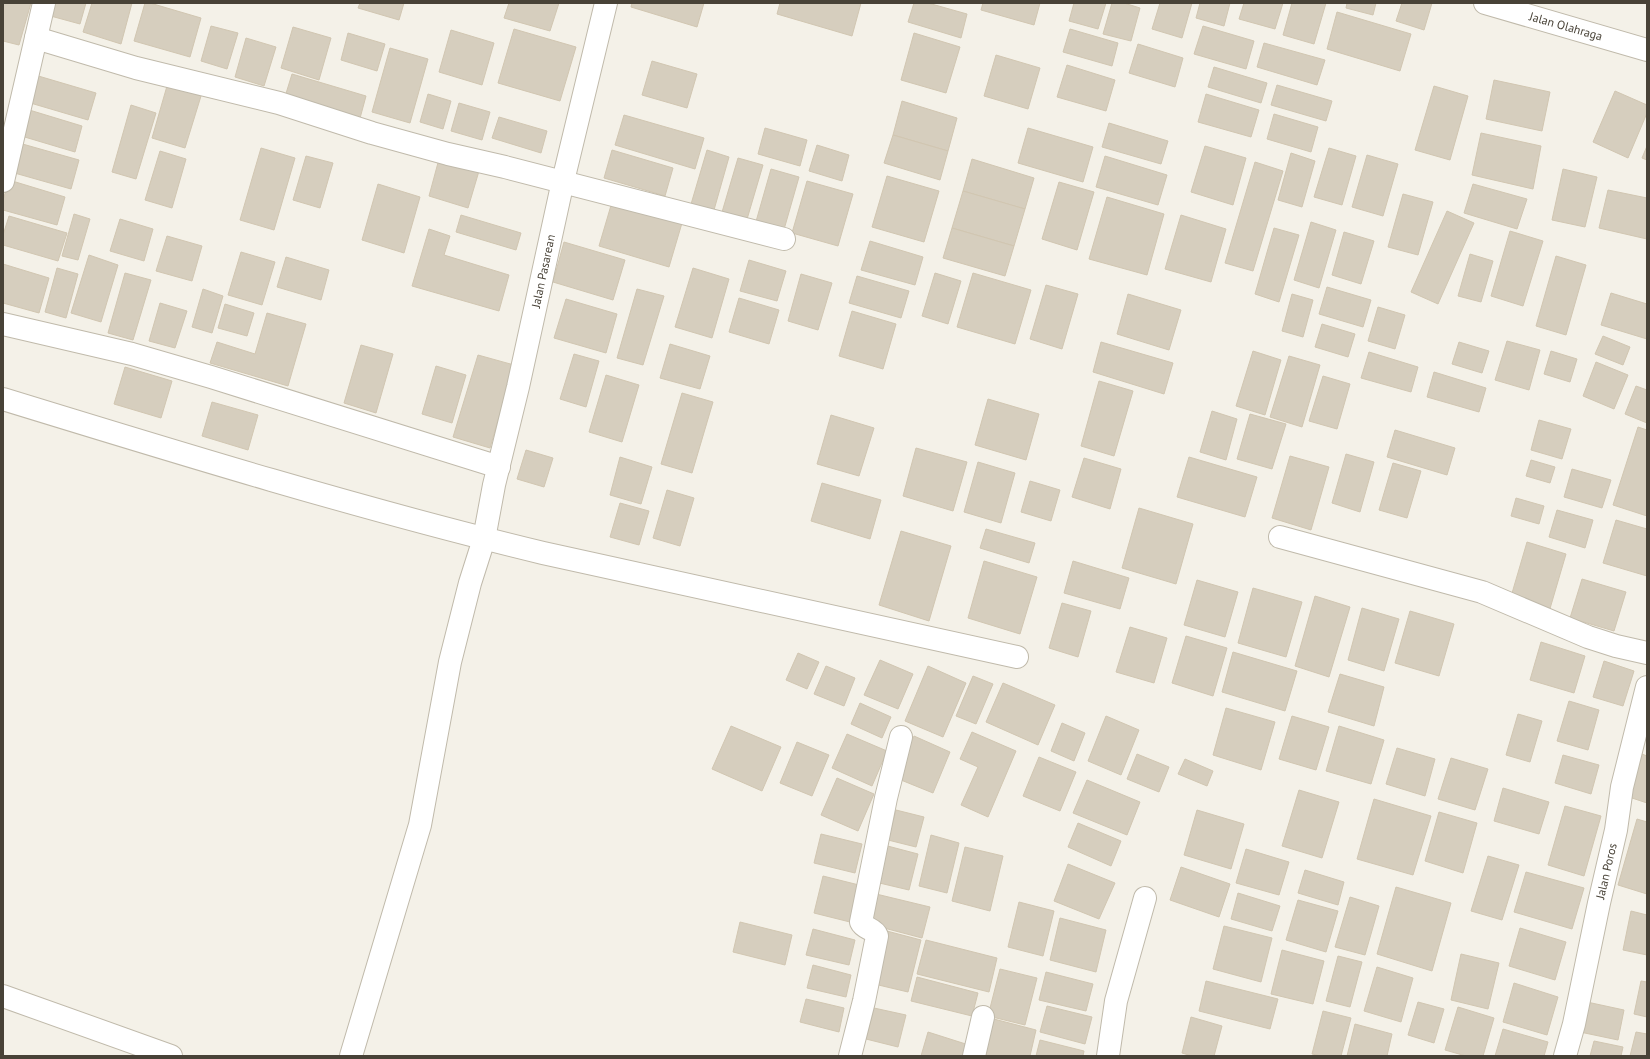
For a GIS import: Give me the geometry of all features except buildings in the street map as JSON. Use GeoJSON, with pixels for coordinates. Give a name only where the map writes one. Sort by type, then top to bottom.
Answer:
{"type":"FeatureCollection","features":[{"type":"Feature","properties":{"kind":"street"},"geometry":{"type":"LineString","coordinates":[[3,181],[44,3]]}},
{"type":"Feature","properties":{"kind":"street","name":"Jalan Pasarean"},"geometry":{"type":"LineString","coordinates":[[351,1056],[420,825],[450,662],[470,583],[484,539],[563,181],[606,3]]}},
{"type":"Feature","properties":{"kind":"street","name":"Jalan Olahraga"},"geometry":{"type":"LineString","coordinates":[[1485,3],[1647,50]]}},
{"type":"Feature","properties":{"kind":"street"},"geometry":{"type":"LineString","coordinates":[[36,38],[136,68],[279,103],[372,133],[448,154],[563,181],[784,239]]}},
{"type":"Feature","properties":{"kind":"street"},"geometry":{"type":"LineString","coordinates":[[3,324],[132,354],[499,467]]}},
{"type":"Feature","properties":{"kind":"street"},"geometry":{"type":"LineString","coordinates":[[3,399],[221,466],[484,539],[1017,657]]}},
{"type":"Feature","properties":{"kind":"street"},"geometry":{"type":"LineString","coordinates":[[1280,537],[1482,592],[1588,637],[1616,646],[1647,652]]}},
{"type":"Feature","properties":{"kind":"street","name":"Jalan Poros"},"geometry":{"type":"LineString","coordinates":[[1564,1056],[1574,1024],[1616,830],[1622,787],[1647,687]]}},
{"type":"Feature","properties":{"kind":"street"},"geometry":{"type":"LineString","coordinates":[[850,1056],[864,1001],[877,936],[861,922],[886,798],[901,736]]}},
{"type":"Feature","properties":{"kind":"street"},"geometry":{"type":"LineString","coordinates":[[1108,1056],[1116,1001],[1145,898]]}},
{"type":"Feature","properties":{"kind":"street"},"geometry":{"type":"LineString","coordinates":[[3,996],[170,1056]]}},
{"type":"Feature","properties":{"kind":"street"},"geometry":{"type":"LineString","coordinates":[[974,1056],[983,1017]]}}]}
